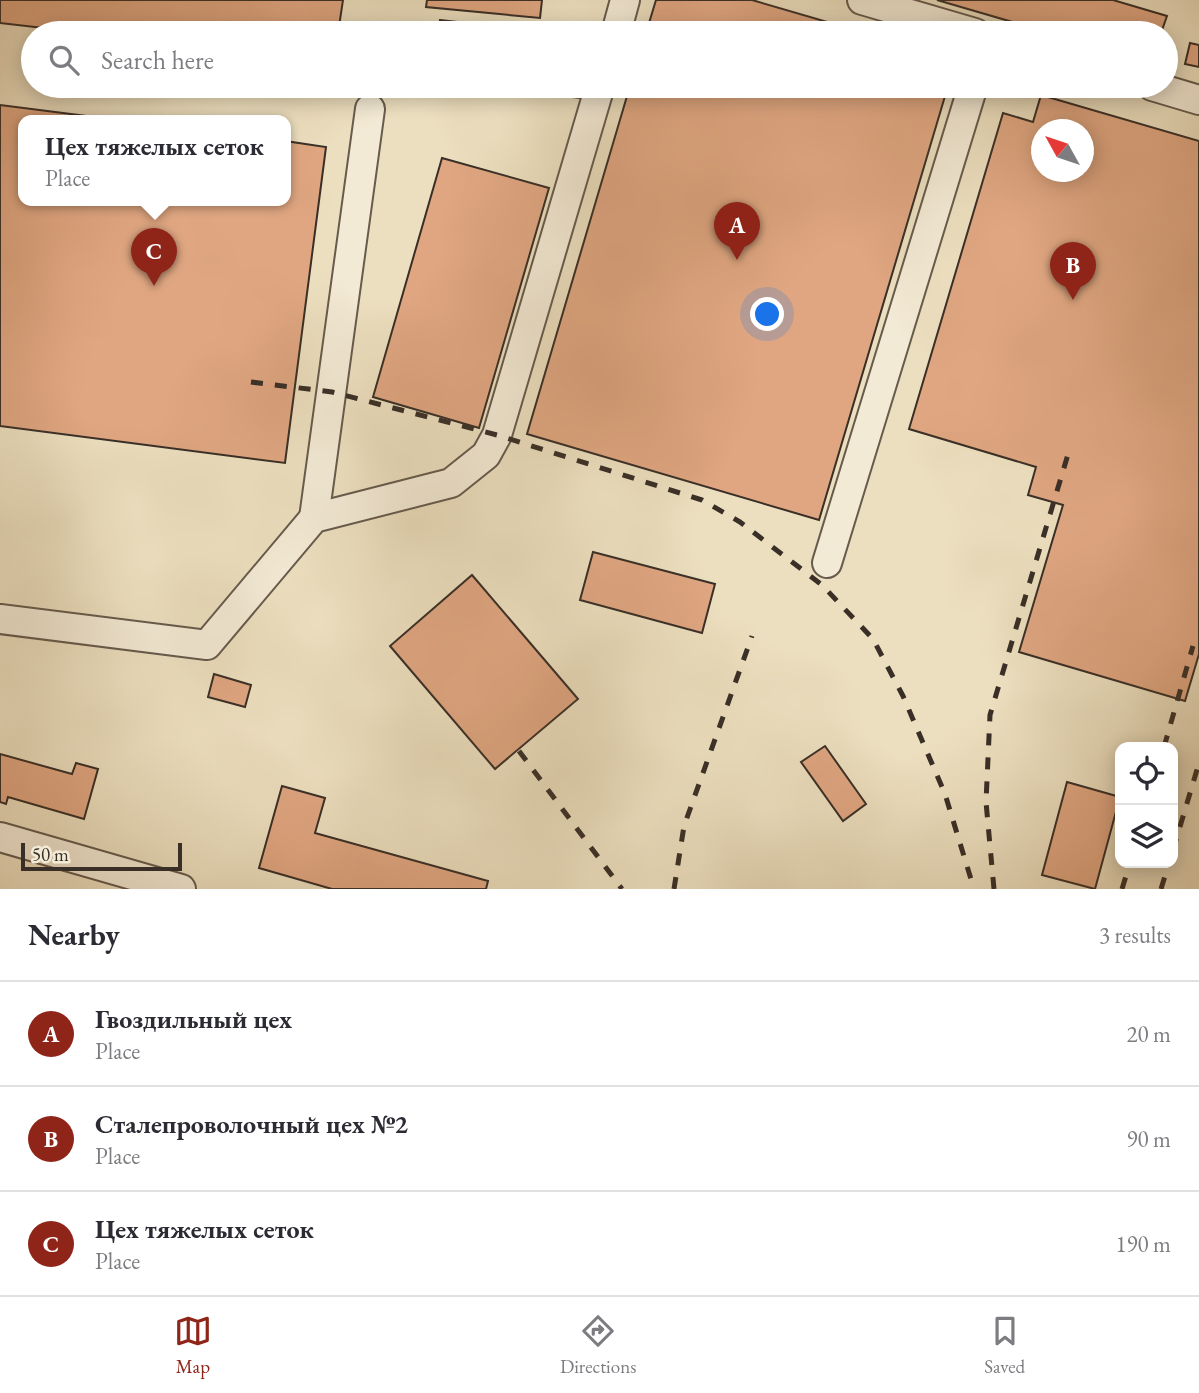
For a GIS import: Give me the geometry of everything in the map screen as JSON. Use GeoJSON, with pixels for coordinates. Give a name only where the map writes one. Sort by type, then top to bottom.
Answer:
{"type":"FeatureCollection","features":[{"type":"Feature","properties":{"kind":"street"},"geometry":{"type":"LineString","coordinates":[[619,21],[625,0]]}},
{"type":"Feature","properties":{"kind":"street"},"geometry":{"type":"LineString","coordinates":[[862,0],[934,21]]}},
{"type":"Feature","properties":{"kind":"street"},"geometry":{"type":"LineString","coordinates":[[1178,94],[1199,100]]}},
{"type":"Feature","properties":{"kind":"street"},"geometry":{"type":"LineString","coordinates":[[314,518],[451,484],[486,455],[497,435],[596,98]]}},
{"type":"Feature","properties":{"kind":"street"},"geometry":{"type":"LineString","coordinates":[[827,563],[969,98]]}},
{"type":"Feature","properties":{"kind":"street"},"geometry":{"type":"LineString","coordinates":[[0,620],[207,645],[314,518],[370,109]]}},
{"type":"Feature","properties":{"kind":"street"},"geometry":{"type":"LineString","coordinates":[[0,837],[181,889]]}},
{"type":"Feature","properties":{"kind":"building"},"geometry":{"type":"Polygon","coordinates":[[[0,0],[343,0],[340,21],[21,21],[21,25],[0,23],[0,0]]]}},
{"type":"Feature","properties":{"kind":"building"},"geometry":{"type":"Polygon","coordinates":[[[427,0],[542,0],[540,18],[426,7],[427,0]]]}},
{"type":"Feature","properties":{"kind":"building"},"geometry":{"type":"Polygon","coordinates":[[[656,0],[752,0],[824,21],[650,21],[656,0]]]}},
{"type":"Feature","properties":{"kind":"building"},"geometry":{"type":"Polygon","coordinates":[[[937,0],[1113,0],[1167,16],[1165,21],[1009,21],[937,0]]]}},
{"type":"Feature","properties":{"kind":"building"},"geometry":{"type":"Polygon","coordinates":[[[1190,43],[1199,45],[1199,67],[1185,64],[1190,43]]]}},
{"type":"Feature","properties":{"kind":"building"},"geometry":{"type":"Polygon","coordinates":[[[626,98],[944,98],[819,520],[527,434],[626,98]]]}},
{"type":"Feature","properties":{"kind":"building"},"geometry":{"type":"Polygon","coordinates":[[[1040,98],[1051,98],[1199,141],[1199,654],[1185,701],[1019,652],[1063,505],[1028,495],[1036,467],[909,429],[1003,113],[1031,121],[1031,182],[1094,182],[1094,119],[1034,119],[1040,98]]]}},
{"type":"Feature","properties":{"kind":"building"},"geometry":{"type":"Polygon","coordinates":[[[0,105],[79,115],[18,115],[18,206],[291,206],[291,142],[326,147],[285,463],[0,426],[0,105]]]}},
{"type":"Feature","properties":{"kind":"building"},"geometry":{"type":"Polygon","coordinates":[[[442,158],[549,188],[479,428],[373,397],[442,158]]]}},
{"type":"Feature","properties":{"kind":"building"},"geometry":{"type":"Polygon","coordinates":[[[593,552],[715,584],[702,633],[580,600],[593,552]]]}},
{"type":"Feature","properties":{"kind":"building"},"geometry":{"type":"Polygon","coordinates":[[[472,575],[578,699],[495,769],[390,646],[472,575]]]}},
{"type":"Feature","properties":{"kind":"building"},"geometry":{"type":"Polygon","coordinates":[[[214,674],[251,685],[245,707],[208,697],[214,674]]]}},
{"type":"Feature","properties":{"kind":"building"},"geometry":{"type":"Polygon","coordinates":[[[825,746],[866,804],[843,821],[801,762],[825,746]]]}},
{"type":"Feature","properties":{"kind":"building"},"geometry":{"type":"Polygon","coordinates":[[[0,754],[72,774],[76,763],[98,769],[84,819],[8,797],[6,804],[0,802],[0,754]]]}},
{"type":"Feature","properties":{"kind":"building"},"geometry":{"type":"Polygon","coordinates":[[[1067,782],[1115,796],[1115,815],[1095,889],[1042,875],[1067,782]]]}},
{"type":"Feature","properties":{"kind":"building"},"geometry":{"type":"Polygon","coordinates":[[[282,786],[325,798],[315,833],[488,881],[486,889],[332,889],[259,868],[282,786]]]}},
{"type":"Feature","properties":{"kind":"railway"},"geometry":{"type":"LineString","coordinates":[[251,382],[332,392],[497,435],[702,500],[740,522],[822,585],[873,639],[903,696],[945,794],[974,889]]}},
{"type":"Feature","properties":{"kind":"railway"},"geometry":{"type":"LineString","coordinates":[[994,889],[986,802],[990,715],[1069,451]]}},
{"type":"Feature","properties":{"kind":"railway"},"geometry":{"type":"LineString","coordinates":[[674,889],[684,826],[752,636]]}},
{"type":"Feature","properties":{"kind":"railway"},"geometry":{"type":"LineString","coordinates":[[1165,742],[1193,646]]}},
{"type":"Feature","properties":{"kind":"railway"},"geometry":{"type":"LineString","coordinates":[[519,751],[622,889]]}},
{"type":"Feature","properties":{"kind":"railway"},"geometry":{"type":"LineString","coordinates":[[1178,833],[1199,763]]}},
{"type":"Feature","properties":{"kind":"railway"},"geometry":{"type":"LineString","coordinates":[[1122,889],[1128,868]]}},
{"type":"Feature","properties":{"kind":"railway"},"geometry":{"type":"LineString","coordinates":[[1161,889],[1167,868]]}},
{"type":"Feature","properties":{"kind":"place","name":"Гвоздильный цех"},"geometry":{"type":"Point","coordinates":[737,260]}},
{"type":"Feature","properties":{"kind":"place","name":"Цех тяжелых сеток"},"geometry":{"type":"Point","coordinates":[154,286]}},
{"type":"Feature","properties":{"kind":"place","name":"Сталепроволочный цех №2"},"geometry":{"type":"Point","coordinates":[1073,300]}}]}
